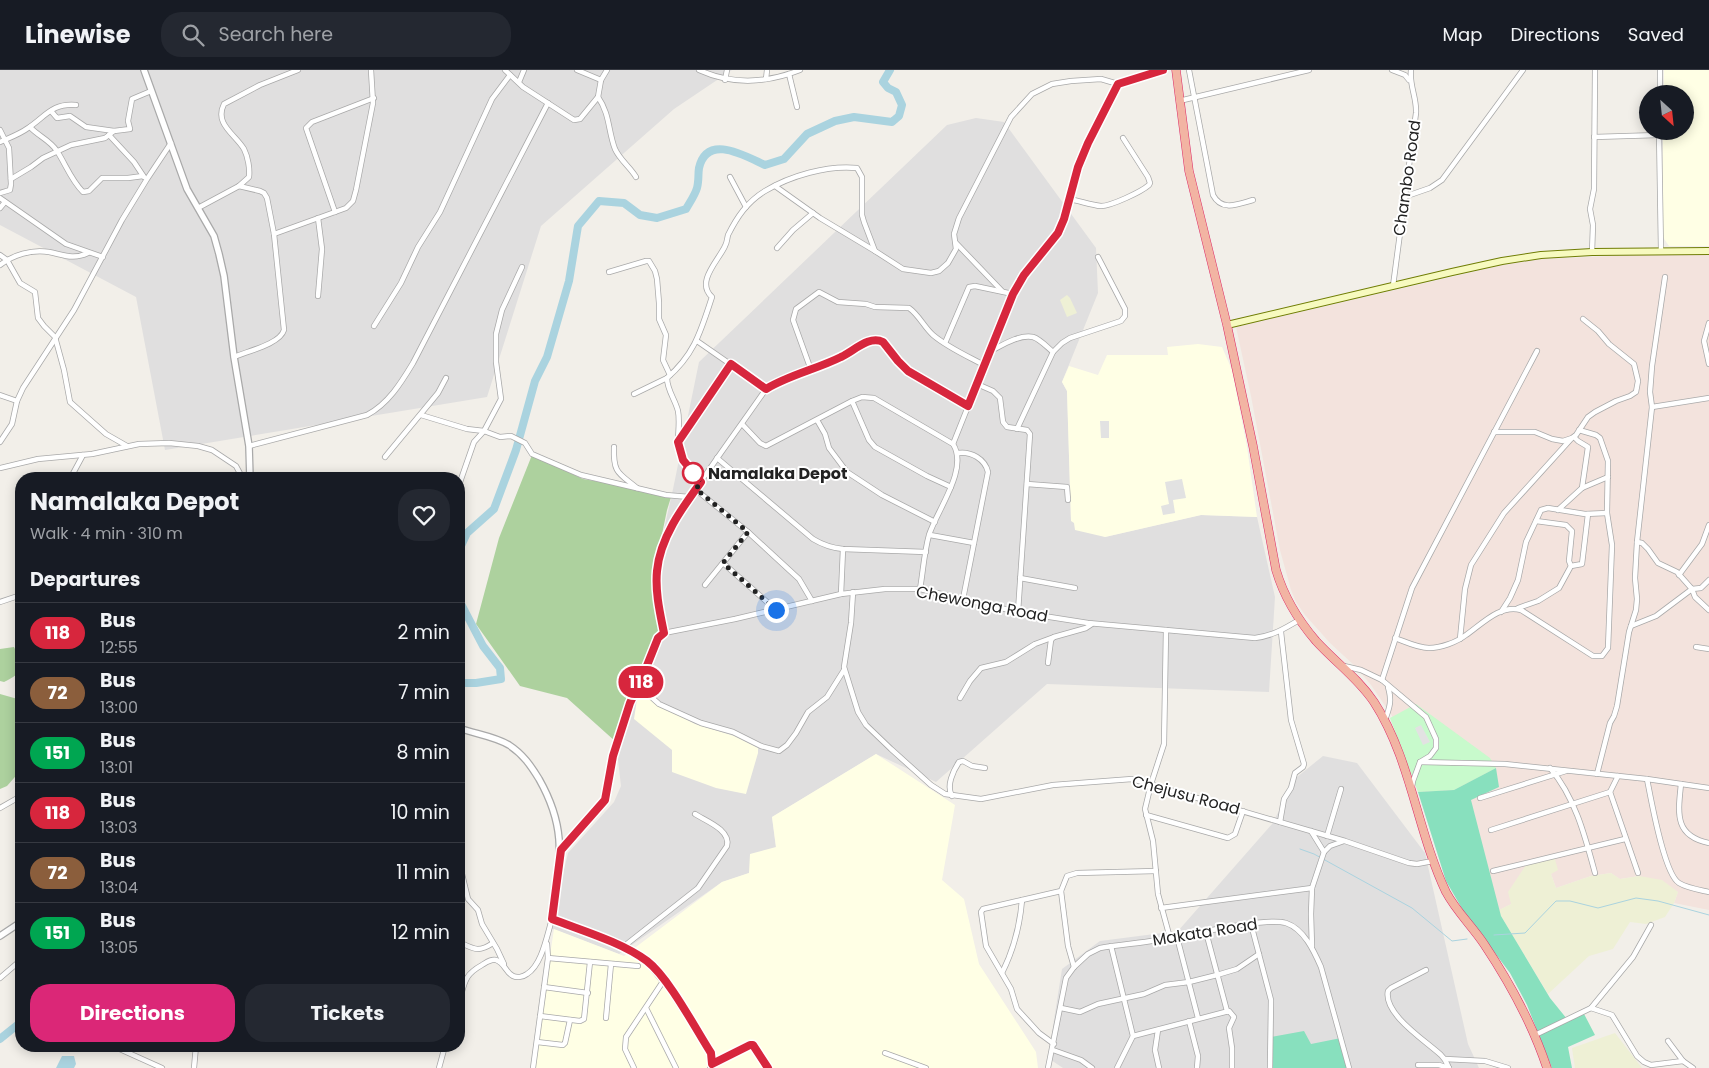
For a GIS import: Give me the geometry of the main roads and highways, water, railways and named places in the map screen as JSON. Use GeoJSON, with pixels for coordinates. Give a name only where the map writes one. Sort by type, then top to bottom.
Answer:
{"type":"FeatureCollection","features":[{"type":"Feature","properties":{"kind":"highway"},"geometry":{"type":"LineString","coordinates":[[1176,70],[1189,171],[1227,325],[1253,446],[1276,570],[1286,598],[1299,620],[1317,642],[1365,690],[1384,720],[1396,746],[1433,861],[1451,900],[1499,966],[1519,1001],[1548,1068]]}},
{"type":"Feature","properties":{"kind":"main road"},"geometry":{"type":"LineString","coordinates":[[1227,325],[1502,261],[1541,255],[1592,252],[1709,251]]}},
{"type":"Feature","properties":{"kind":"water"},"geometry":{"type":"Polygon","coordinates":[[[62,1056],[74,1056],[76,1064],[74,1068],[56,1068],[62,1056]]]}},
{"type":"Feature","properties":{"kind":"waterway"},"geometry":{"type":"LineString","coordinates":[[465,537],[467,533],[494,509],[516,450],[535,381],[547,357],[569,281],[578,226],[599,201],[624,203],[640,215],[657,218],[686,209],[697,188],[699,168],[703,157],[710,152],[718,149],[728,150],[765,165],[784,159],[807,134],[835,121],[854,117],[892,122],[899,116],[902,105],[896,92],[888,88],[883,82],[890,70]]}},
{"type":"Feature","properties":{"kind":"waterway"},"geometry":{"type":"LineString","coordinates":[[465,612],[483,646],[500,668],[501,679],[465,683]]}},
{"type":"Feature","properties":{"kind":"waterway"},"geometry":{"type":"LineString","coordinates":[[1300,849],[1314,854],[1412,908],[1452,941],[1467,939]]}},
{"type":"Feature","properties":{"kind":"waterway"},"geometry":{"type":"LineString","coordinates":[[1494,935],[1525,933],[1556,901],[1570,901],[1598,908],[1636,898],[1658,901],[1709,915]]}},
{"type":"Feature","properties":{"kind":"waterway"},"geometry":{"type":"LineString","coordinates":[[0,1039],[15,1027]]}},
{"type":"Feature","properties":{"kind":"place","name":"Namalaka Depot"},"geometry":{"type":"Point","coordinates":[693,473]}}]}
